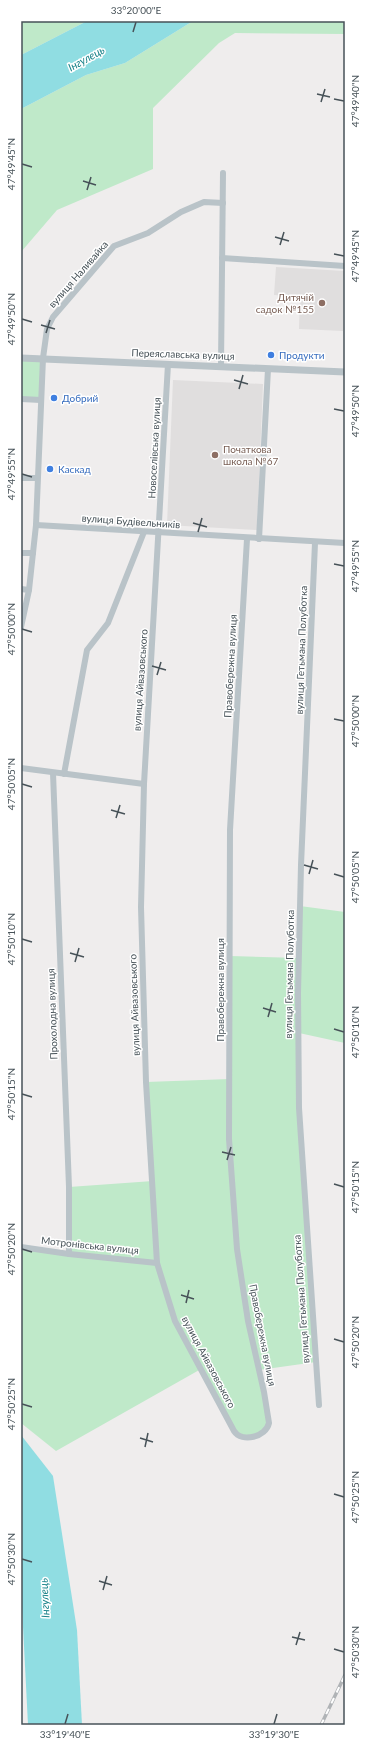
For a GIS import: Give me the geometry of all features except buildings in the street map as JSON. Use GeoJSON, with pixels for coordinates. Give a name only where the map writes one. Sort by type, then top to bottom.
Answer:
{"type":"FeatureCollection","features":[{"type":"Feature","properties":{"kind":"street"},"geometry":{"type":"LineString","coordinates":[[221,366],[223,173]]}},
{"type":"Feature","properties":{"kind":"street","name":"вулиця Наливайка"},"geometry":{"type":"LineString","coordinates":[[43,358],[48,330],[53,317],[114,246],[148,233],[181,212],[204,202],[223,203]]}},
{"type":"Feature","properties":{"kind":"street"},"geometry":{"type":"LineString","coordinates":[[222,258],[345,266]]}},
{"type":"Feature","properties":{"kind":"street","name":"Переяславська вулиця"},"geometry":{"type":"LineString","coordinates":[[21,358],[345,372]]}},
{"type":"Feature","properties":{"kind":"street"},"geometry":{"type":"LineString","coordinates":[[21,627],[29,590],[36,525],[43,358]]}},
{"type":"Feature","properties":{"kind":"street","name":"Новоселівська вулиця"},"geometry":{"type":"LineString","coordinates":[[159,533],[168,364]]}},
{"type":"Feature","properties":{"kind":"street"},"geometry":{"type":"LineString","coordinates":[[259,539],[268,369]]}},
{"type":"Feature","properties":{"kind":"street"},"geometry":{"type":"LineString","coordinates":[[21,399],[41,400]]}},
{"type":"Feature","properties":{"kind":"street"},"geometry":{"type":"LineString","coordinates":[[21,478],[37,478]]}},
{"type":"Feature","properties":{"kind":"street","name":"вулиця Будівельників"},"geometry":{"type":"LineString","coordinates":[[36,525],[315,543],[345,543]]}},
{"type":"Feature","properties":{"kind":"street"},"geometry":{"type":"LineString","coordinates":[[64,774],[87,650],[108,623],[144,532]]}},
{"type":"Feature","properties":{"kind":"street","name":"вулиця Айвазовського"},"geometry":{"type":"LineString","coordinates":[[159,533],[144,784],[141,907],[146,1082],[157,1263],[175,1321],[234,1431],[242,1438],[258,1434]]}},
{"type":"Feature","properties":{"kind":"street","name":"Правобережна вулиця"},"geometry":{"type":"LineString","coordinates":[[247,539],[230,830],[229,1139],[237,1249],[248,1321],[264,1392],[269,1422],[265,1430],[258,1434]]}},
{"type":"Feature","properties":{"kind":"street","name":"вулиця Гетьмана Полуботка"},"geometry":{"type":"LineString","coordinates":[[315,543],[301,865],[298,1009],[299,1108],[318,1406]]}},
{"type":"Feature","properties":{"kind":"street"},"geometry":{"type":"LineString","coordinates":[[21,553],[33,553]]}},
{"type":"Feature","properties":{"kind":"street"},"geometry":{"type":"LineString","coordinates":[[21,589],[29,590]]}},
{"type":"Feature","properties":{"kind":"street"},"geometry":{"type":"LineString","coordinates":[[21,768],[144,784]]}},
{"type":"Feature","properties":{"kind":"street","name":"Прохолодна вулиця"},"geometry":{"type":"LineString","coordinates":[[54,773],[69,1187],[69,1254]]}},
{"type":"Feature","properties":{"kind":"street","name":"Мотронівська вулиця"},"geometry":{"type":"LineString","coordinates":[[21,1247],[69,1254],[157,1263]]}},
{"type":"Feature","properties":{"kind":"shaded area","name":"Дитячій садок №155"},"geometry":{"type":"Polygon","coordinates":[[[276,267],[345,271],[343,331],[299,329],[300,297],[274,295],[276,267]]]}},
{"type":"Feature","properties":{"kind":"shaded area","name":"Початкова школа №67"},"geometry":{"type":"Polygon","coordinates":[[[173,380],[263,384],[257,530],[167,525],[173,380]]]}},
{"type":"Feature","properties":{"kind":"green space"},"geometry":{"type":"Polygon","coordinates":[[[21,21],[87,21],[21,55],[21,21]]]}},
{"type":"Feature","properties":{"kind":"green space"},"geometry":{"type":"Polygon","coordinates":[[[193,21],[345,21],[345,34],[235,33],[219,43],[153,108],[153,169],[57,210],[21,252],[21,109],[86,75],[125,63],[193,21]]]}},
{"type":"Feature","properties":{"kind":"green space"},"geometry":{"type":"Polygon","coordinates":[[[21,358],[43,358],[41,400],[21,399],[21,358]]]}},
{"type":"Feature","properties":{"kind":"green space"},"geometry":{"type":"Polygon","coordinates":[[[300,906],[345,912],[345,1043],[299,1033],[299,1108],[316,1362],[259,1370],[269,1423],[263,1432],[239,1437],[201,1369],[56,1451],[21,1423],[21,1247],[69,1254],[69,1187],[153,1181],[146,1082],[230,1079],[230,956],[299,958],[300,906]]]}},
{"type":"Feature","properties":{"kind":"water","name":"Інгулець"},"geometry":{"type":"Polygon","coordinates":[[[87,21],[193,21],[125,63],[86,75],[21,109],[21,55],[87,21]]]}},
{"type":"Feature","properties":{"kind":"water","name":"Інгулець"},"geometry":{"type":"Polygon","coordinates":[[[21,1435],[53,1476],[77,1630],[82,1725],[28,1725],[21,1587],[21,1435]]]}},
{"type":"Feature","properties":{"kind":"railway"},"geometry":{"type":"LineString","coordinates":[[321,1725],[345,1675]]}},
{"type":"Feature","properties":{"kind":"place","name":"Дитячій садок №155"},"geometry":{"type":"Point","coordinates":[322,303]}},
{"type":"Feature","properties":{"kind":"place","name":"Продукти"},"geometry":{"type":"Point","coordinates":[271,355]}},
{"type":"Feature","properties":{"kind":"place","name":"Добрий"},"geometry":{"type":"Point","coordinates":[54,398]}},
{"type":"Feature","properties":{"kind":"place","name":"Початкова школа №67"},"geometry":{"type":"Point","coordinates":[215,455]}},
{"type":"Feature","properties":{"kind":"place","name":"Каскад"},"geometry":{"type":"Point","coordinates":[50,469]}}]}
